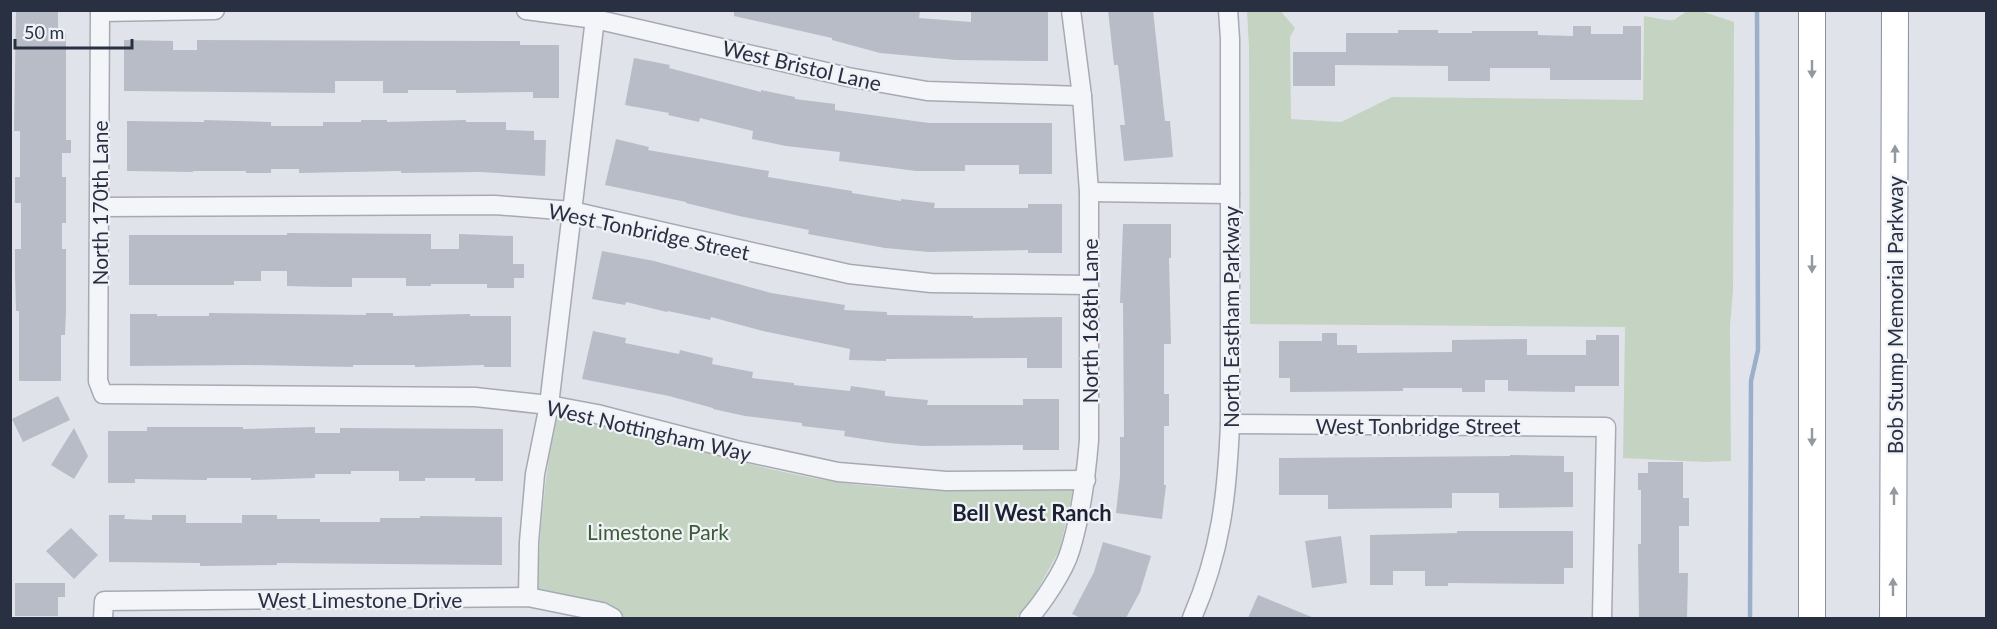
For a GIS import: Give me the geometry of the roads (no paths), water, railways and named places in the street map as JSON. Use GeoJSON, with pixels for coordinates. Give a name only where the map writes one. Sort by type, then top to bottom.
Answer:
{"type":"FeatureCollection","features":[{"type":"Feature","properties":{"kind":"highway"},"geometry":{"type":"LineString","coordinates":[[1812,10],[1812,618]]}},
{"type":"Feature","properties":{"kind":"highway","name":"Bob Stump Memorial Parkway"},"geometry":{"type":"LineString","coordinates":[[1893,618],[1895,10]]}},
{"type":"Feature","properties":{"kind":"highway"},"geometry":{"type":"LineString","coordinates":[[1806,618],[1812,576]]}},
{"type":"Feature","properties":{"kind":"street"},"geometry":{"type":"LineString","coordinates":[[100,11],[215,10]]}},
{"type":"Feature","properties":{"kind":"street","name":"West Bristol Lane"},"geometry":{"type":"LineString","coordinates":[[526,10],[595,15],[848,77],[927,91],[1082,96]]}},
{"type":"Feature","properties":{"kind":"street","name":"North 168th Lane"},"geometry":{"type":"LineString","coordinates":[[1029,618],[1041,604],[1070,552],[1086,480],[1089,440],[1089,192],[1082,96],[1071,10]]}},
{"type":"Feature","properties":{"kind":"street","name":"North Eastham Parkway"},"geometry":{"type":"LineString","coordinates":[[1192,618],[1217,548],[1224,512],[1230,424],[1230,39],[1228,10]]}},
{"type":"Feature","properties":{"kind":"street","name":"North 170th Lane"},"geometry":{"type":"LineString","coordinates":[[100,11],[98,381],[103,394]]}},
{"type":"Feature","properties":{"kind":"street"},"geometry":{"type":"LineString","coordinates":[[528,597],[529,542],[535,474],[549,405],[595,15]]}},
{"type":"Feature","properties":{"kind":"street"},"geometry":{"type":"LineString","coordinates":[[1089,192],[1230,194]]}},
{"type":"Feature","properties":{"kind":"street","name":"West Tonbridge Street"},"geometry":{"type":"LineString","coordinates":[[100,207],[495,205],[572,211],[849,274],[931,283],[1088,285]]}},
{"type":"Feature","properties":{"kind":"street","name":"West Nottingham Way"},"geometry":{"type":"LineString","coordinates":[[103,394],[475,397],[549,405],[597,414],[736,450],[838,472],[946,481],[1086,480]]}},
{"type":"Feature","properties":{"kind":"street","name":"West Tonbridge Street"},"geometry":{"type":"LineString","coordinates":[[1230,424],[1606,427],[1602,618]]}},
{"type":"Feature","properties":{"kind":"street","name":"West Limestone Drive"},"geometry":{"type":"LineString","coordinates":[[103,610],[528,597],[603,612],[613,618]]}},
{"type":"Feature","properties":{"kind":"waterway"},"geometry":{"type":"LineString","coordinates":[[1750,618],[1751,381],[1758,350],[1757,10]]}},
{"type":"Feature","properties":{"kind":"district","name":"Bell West Ranch"},"geometry":{"type":"Point","coordinates":[1032,512]}},
{"type":"Feature","properties":{"kind":"park label","name":"Limestone Park"},"geometry":{"type":"Point","coordinates":[658,531]}}]}
